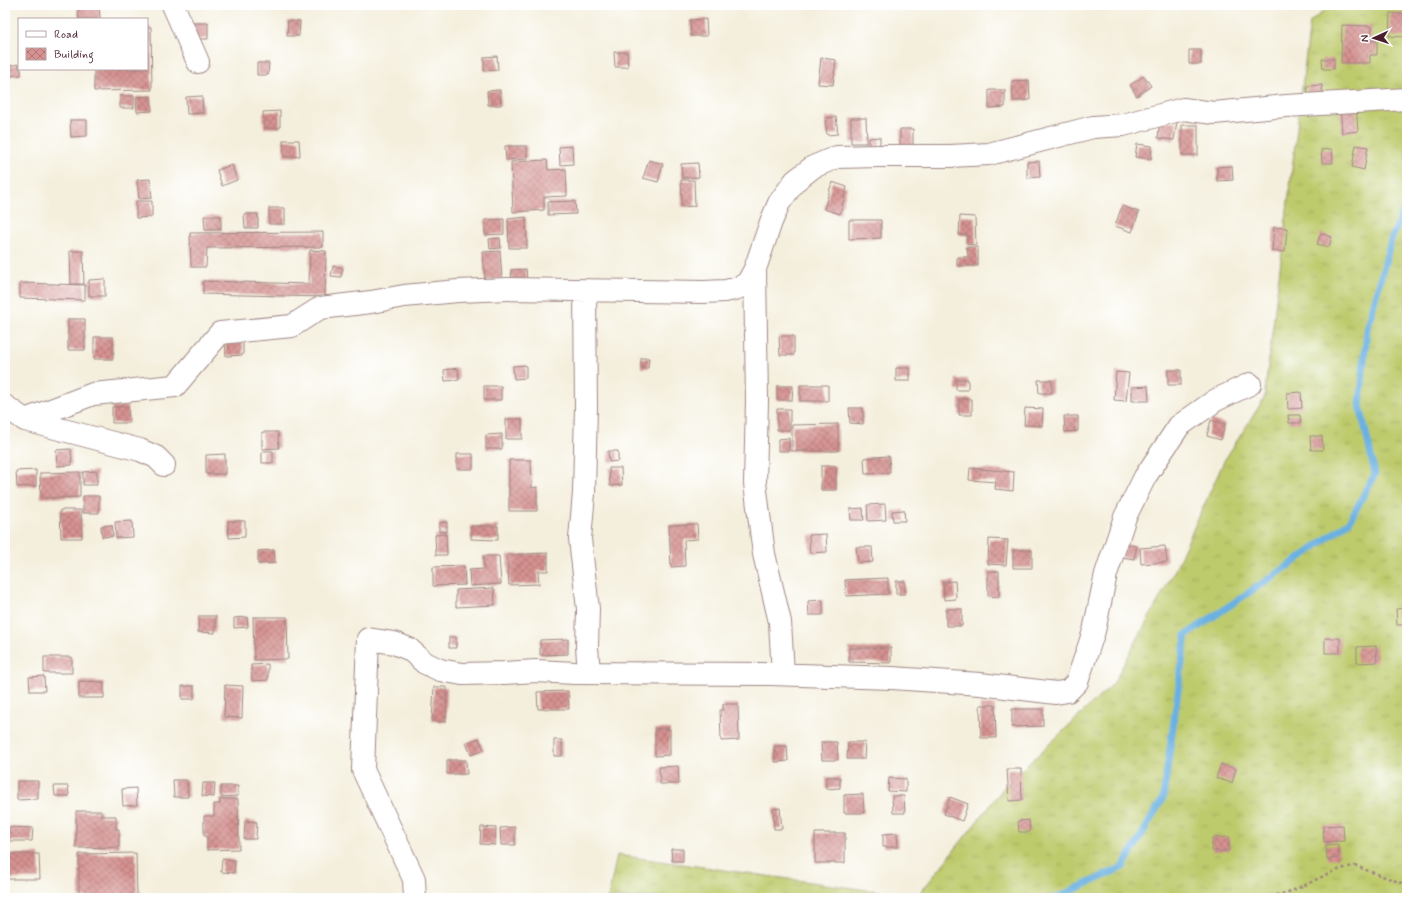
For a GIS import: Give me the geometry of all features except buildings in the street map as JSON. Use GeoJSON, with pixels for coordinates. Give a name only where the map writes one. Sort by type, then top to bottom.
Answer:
{"type":"FeatureCollection","features":[{"type":"Feature","properties":{"kind":"street"},"geometry":{"type":"LineString","coordinates":[[173,5],[198,62]]}},
{"type":"Feature","properties":{"kind":"street"},"geometry":{"type":"LineString","coordinates":[[25,420],[93,394],[175,386],[220,333],[292,326],[320,308],[371,302],[404,296],[458,291],[508,289],[584,291],[726,291],[735,289],[747,284],[755,269],[779,203],[795,180],[813,167],[837,157],[950,156],[990,154],[1093,127],[1123,125],[1183,109],[1214,113],[1286,106],[1407,99]]}},
{"type":"Feature","properties":{"kind":"street"},"geometry":{"type":"LineString","coordinates":[[755,269],[757,401],[755,483],[764,554],[780,622],[783,674]]}},
{"type":"Feature","properties":{"kind":"street"},"geometry":{"type":"LineString","coordinates":[[584,291],[586,407],[584,493],[580,539],[588,609],[587,647],[589,673]]}},
{"type":"Feature","properties":{"kind":"street"},"geometry":{"type":"LineString","coordinates":[[415,898],[414,879],[363,770],[368,640],[394,643],[409,649],[425,663],[440,670],[462,674],[536,671],[589,673],[783,674],[892,678],[980,684],[1056,693],[1068,691],[1077,682],[1094,631],[1106,574],[1125,517],[1145,477],[1179,426],[1216,400],[1250,384]]}},
{"type":"Feature","properties":{"kind":"street"},"geometry":{"type":"LineString","coordinates":[[5,406],[25,420],[140,450],[156,457],[164,465]]}},
{"type":"Feature","properties":{"kind":"path"},"geometry":{"type":"LineString","coordinates":[[1258,898],[1291,891],[1329,872],[1355,866],[1407,885]]}},
{"type":"Feature","properties":{"kind":"green space"},"geometry":{"type":"Polygon","coordinates":[[[1332,5],[1407,5],[1407,898],[608,898],[617,855],[917,897],[1006,785],[1113,684],[1174,572],[1224,461],[1264,399],[1310,22],[1332,5]]]}},
{"type":"Feature","properties":{"kind":"waterway"},"geometry":{"type":"LineString","coordinates":[[1056,898],[1123,867],[1163,798],[1186,635],[1300,558],[1349,522],[1375,474],[1360,405],[1367,330],[1391,240],[1407,203]]}}]}
